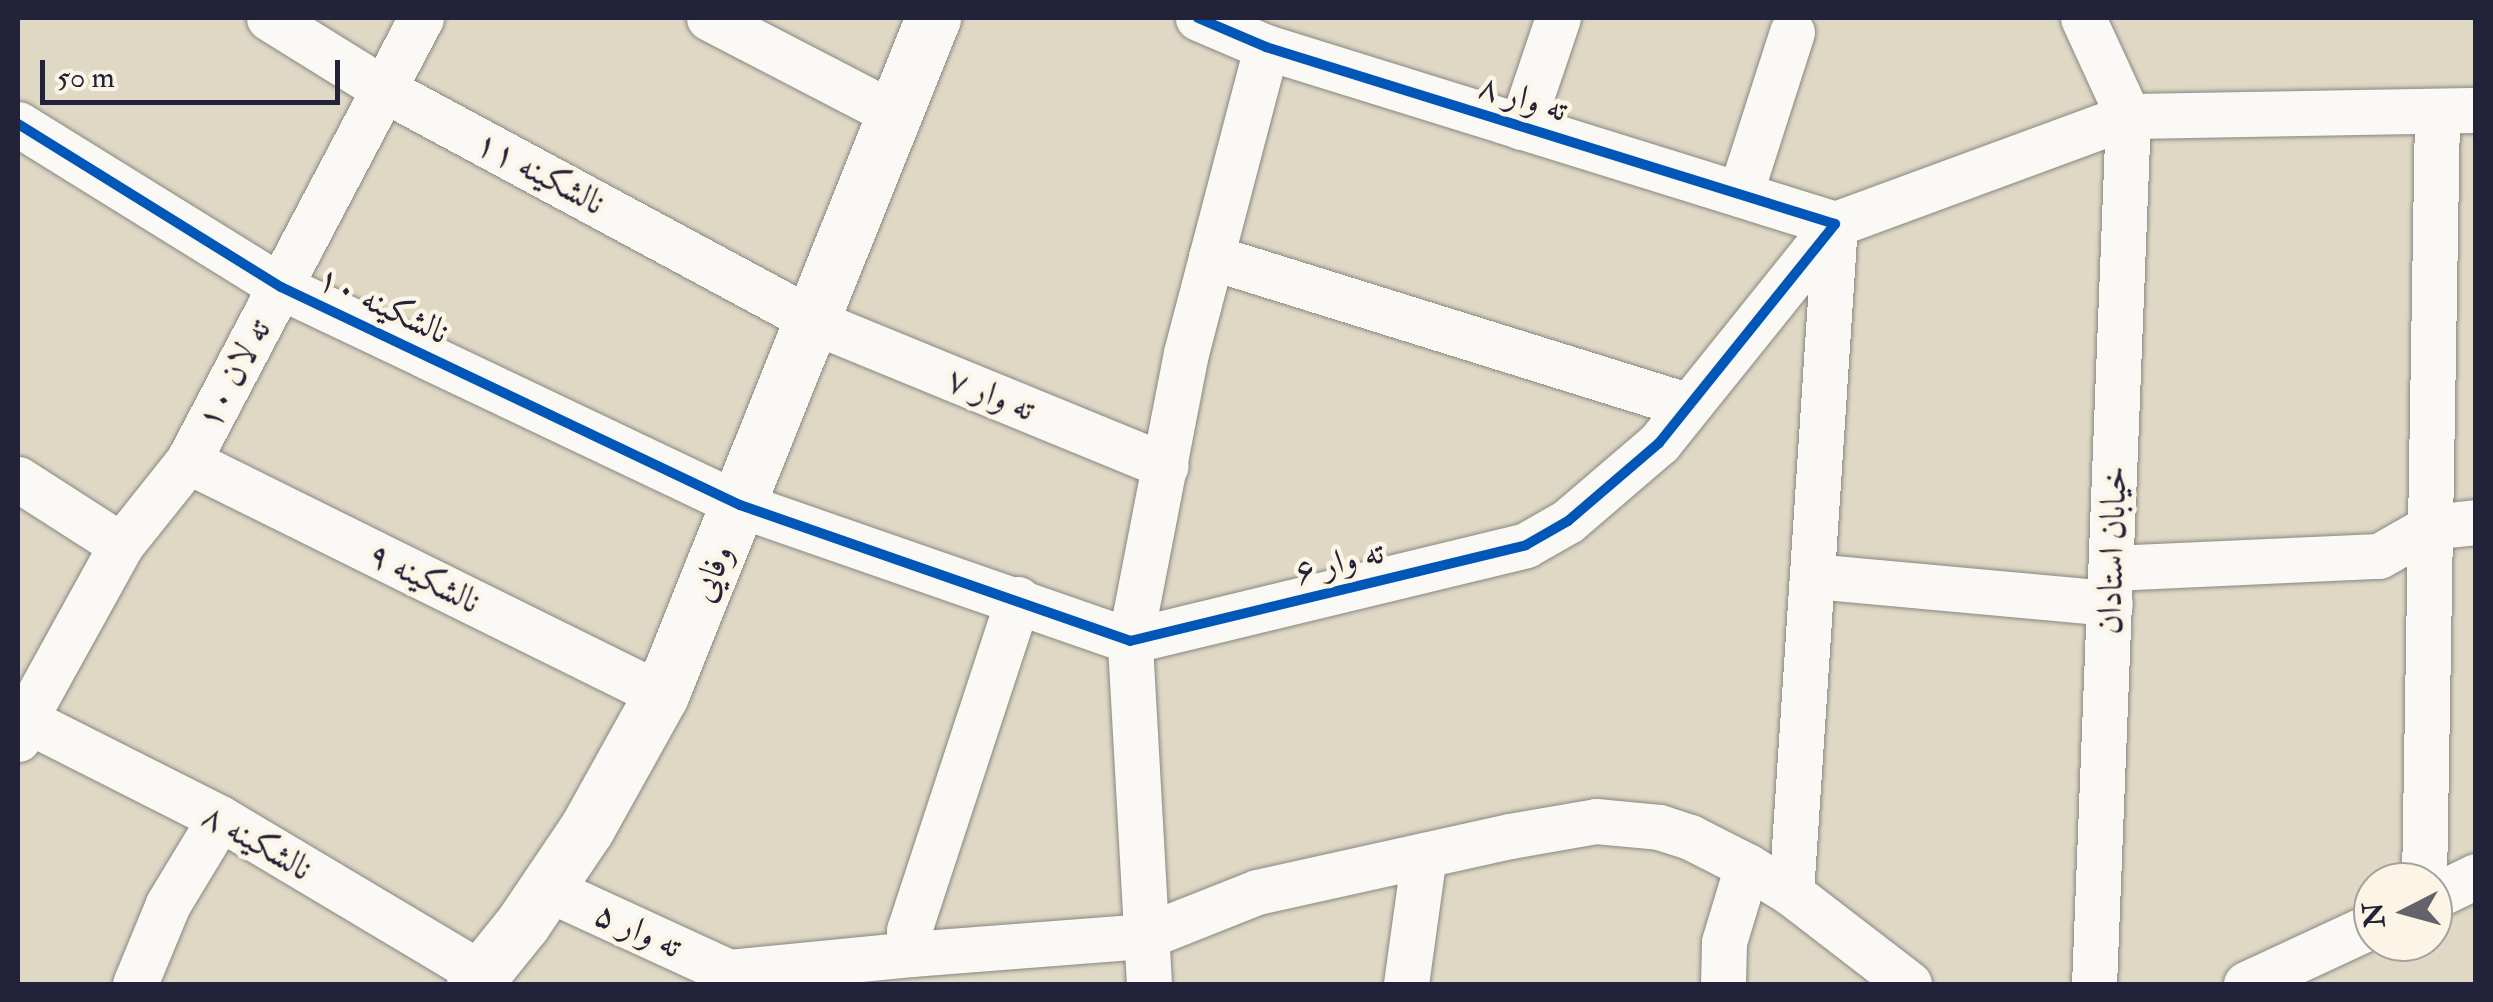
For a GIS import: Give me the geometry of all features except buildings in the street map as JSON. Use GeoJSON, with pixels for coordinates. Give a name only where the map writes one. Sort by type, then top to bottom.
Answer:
{"type":"FeatureCollection","features":[{"type":"Feature","properties":{"kind":"street","name":"نالشکینه ۱۱"},"geometry":{"type":"LineString","coordinates":[[270,18],[385,90],[815,322]]}},
{"type":"Feature","properties":{"kind":"street","name":"ته لان ۱۰"},"geometry":{"type":"LineString","coordinates":[[20,725],[121,545],[188,460],[421,18]]}},
{"type":"Feature","properties":{"kind":"street"},"geometry":{"type":"LineString","coordinates":[[709,18],[896,114]]}},
{"type":"Feature","properties":{"kind":"street","name":"وفایی"},"geometry":{"type":"LineString","coordinates":[[478,980],[587,828],[661,696],[815,322],[934,18]]}},
{"type":"Feature","properties":{"kind":"street","name":"ته وار ۸"},"geometry":{"type":"LineString","coordinates":[[1198,18],[1266,47],[1835,224]]}},
{"type":"Feature","properties":{"kind":"street"},"geometry":{"type":"LineString","coordinates":[[1521,126],[1558,18]]}},
{"type":"Feature","properties":{"kind":"street"},"geometry":{"type":"LineString","coordinates":[[2083,18],[2128,116]]}},
{"type":"Feature","properties":{"kind":"street"},"geometry":{"type":"LineString","coordinates":[[1740,194],[1792,32]]}},
{"type":"Feature","properties":{"kind":"street"},"geometry":{"type":"LineString","coordinates":[[1149,984],[1130,641],[1186,353],[1266,47]]}},
{"type":"Feature","properties":{"kind":"street"},"geometry":{"type":"LineString","coordinates":[[1791,893],[1835,224],[2128,116],[2456,110],[2430,527],[2424,862]]}},
{"type":"Feature","properties":{"kind":"street","name":"خیابان استادان"},"geometry":{"type":"LineString","coordinates":[[2094,984],[2128,116]]}},
{"type":"Feature","properties":{"kind":"street","name":"نالشکینه ۱۰"},"geometry":{"type":"LineString","coordinates":[[24,141],[281,287],[740,505]]}},
{"type":"Feature","properties":{"kind":"street","name":"ته وار ۶"},"geometry":{"type":"LineString","coordinates":[[1130,641],[1526,544],[1568,521],[1659,442],[1835,224]]}},
{"type":"Feature","properties":{"kind":"street"},"geometry":{"type":"LineString","coordinates":[[1211,258],[1688,406]]}},
{"type":"Feature","properties":{"kind":"street","name":"ته وار ۷"},"geometry":{"type":"LineString","coordinates":[[815,322],[1166,466]]}},
{"type":"Feature","properties":{"kind":"street","name":"نالشکینه ۹"},"geometry":{"type":"LineString","coordinates":[[188,460],[661,696]]}},
{"type":"Feature","properties":{"kind":"street"},"geometry":{"type":"LineString","coordinates":[[18,480],[121,545]]}},
{"type":"Feature","properties":{"kind":"street"},"geometry":{"type":"LineString","coordinates":[[740,505],[1130,641]]}},
{"type":"Feature","properties":{"kind":"street"},"geometry":{"type":"LineString","coordinates":[[1812,576],[2111,585],[2380,556],[2430,527],[2476,522]]}},
{"type":"Feature","properties":{"kind":"street"},"geometry":{"type":"LineString","coordinates":[[911,954],[909,930],[1018,599]]}},
{"type":"Feature","properties":{"kind":"street","name":"نالشکینه ۸"},"geometry":{"type":"LineString","coordinates":[[20,725],[220,818],[478,980]]}},
{"type":"Feature","properties":{"kind":"street"},"geometry":{"type":"LineString","coordinates":[[134,984],[168,904],[220,818]]}},
{"type":"Feature","properties":{"kind":"street"},"geometry":{"type":"LineString","coordinates":[[728,978],[911,954],[1146,936],[1257,892],[1596,821],[1628,822],[1690,837],[1746,866],[1791,893],[1909,984]]}},
{"type":"Feature","properties":{"kind":"street"},"geometry":{"type":"LineString","coordinates":[[1406,984],[1424,855]]}},
{"type":"Feature","properties":{"kind":"street"},"geometry":{"type":"LineString","coordinates":[[1723,984],[1724,942],[1746,866]]}},
{"type":"Feature","properties":{"kind":"street"},"geometry":{"type":"LineString","coordinates":[[2453,887],[2476,876]]}},
{"type":"Feature","properties":{"kind":"street","name":"ته وار ۵"},"geometry":{"type":"LineString","coordinates":[[546,888],[728,978]]}},
{"type":"Feature","properties":{"kind":"street"},"geometry":{"type":"LineString","coordinates":[[2246,984],[2353,934]]}},
{"type":"Feature","properties":{"kind":"cycle path"},"geometry":{"type":"LineString","coordinates":[[18,124],[281,287],[740,505],[1130,641],[1526,545],[1568,521],[1659,443],[1835,224],[1266,47],[1198,18]]}}]}
